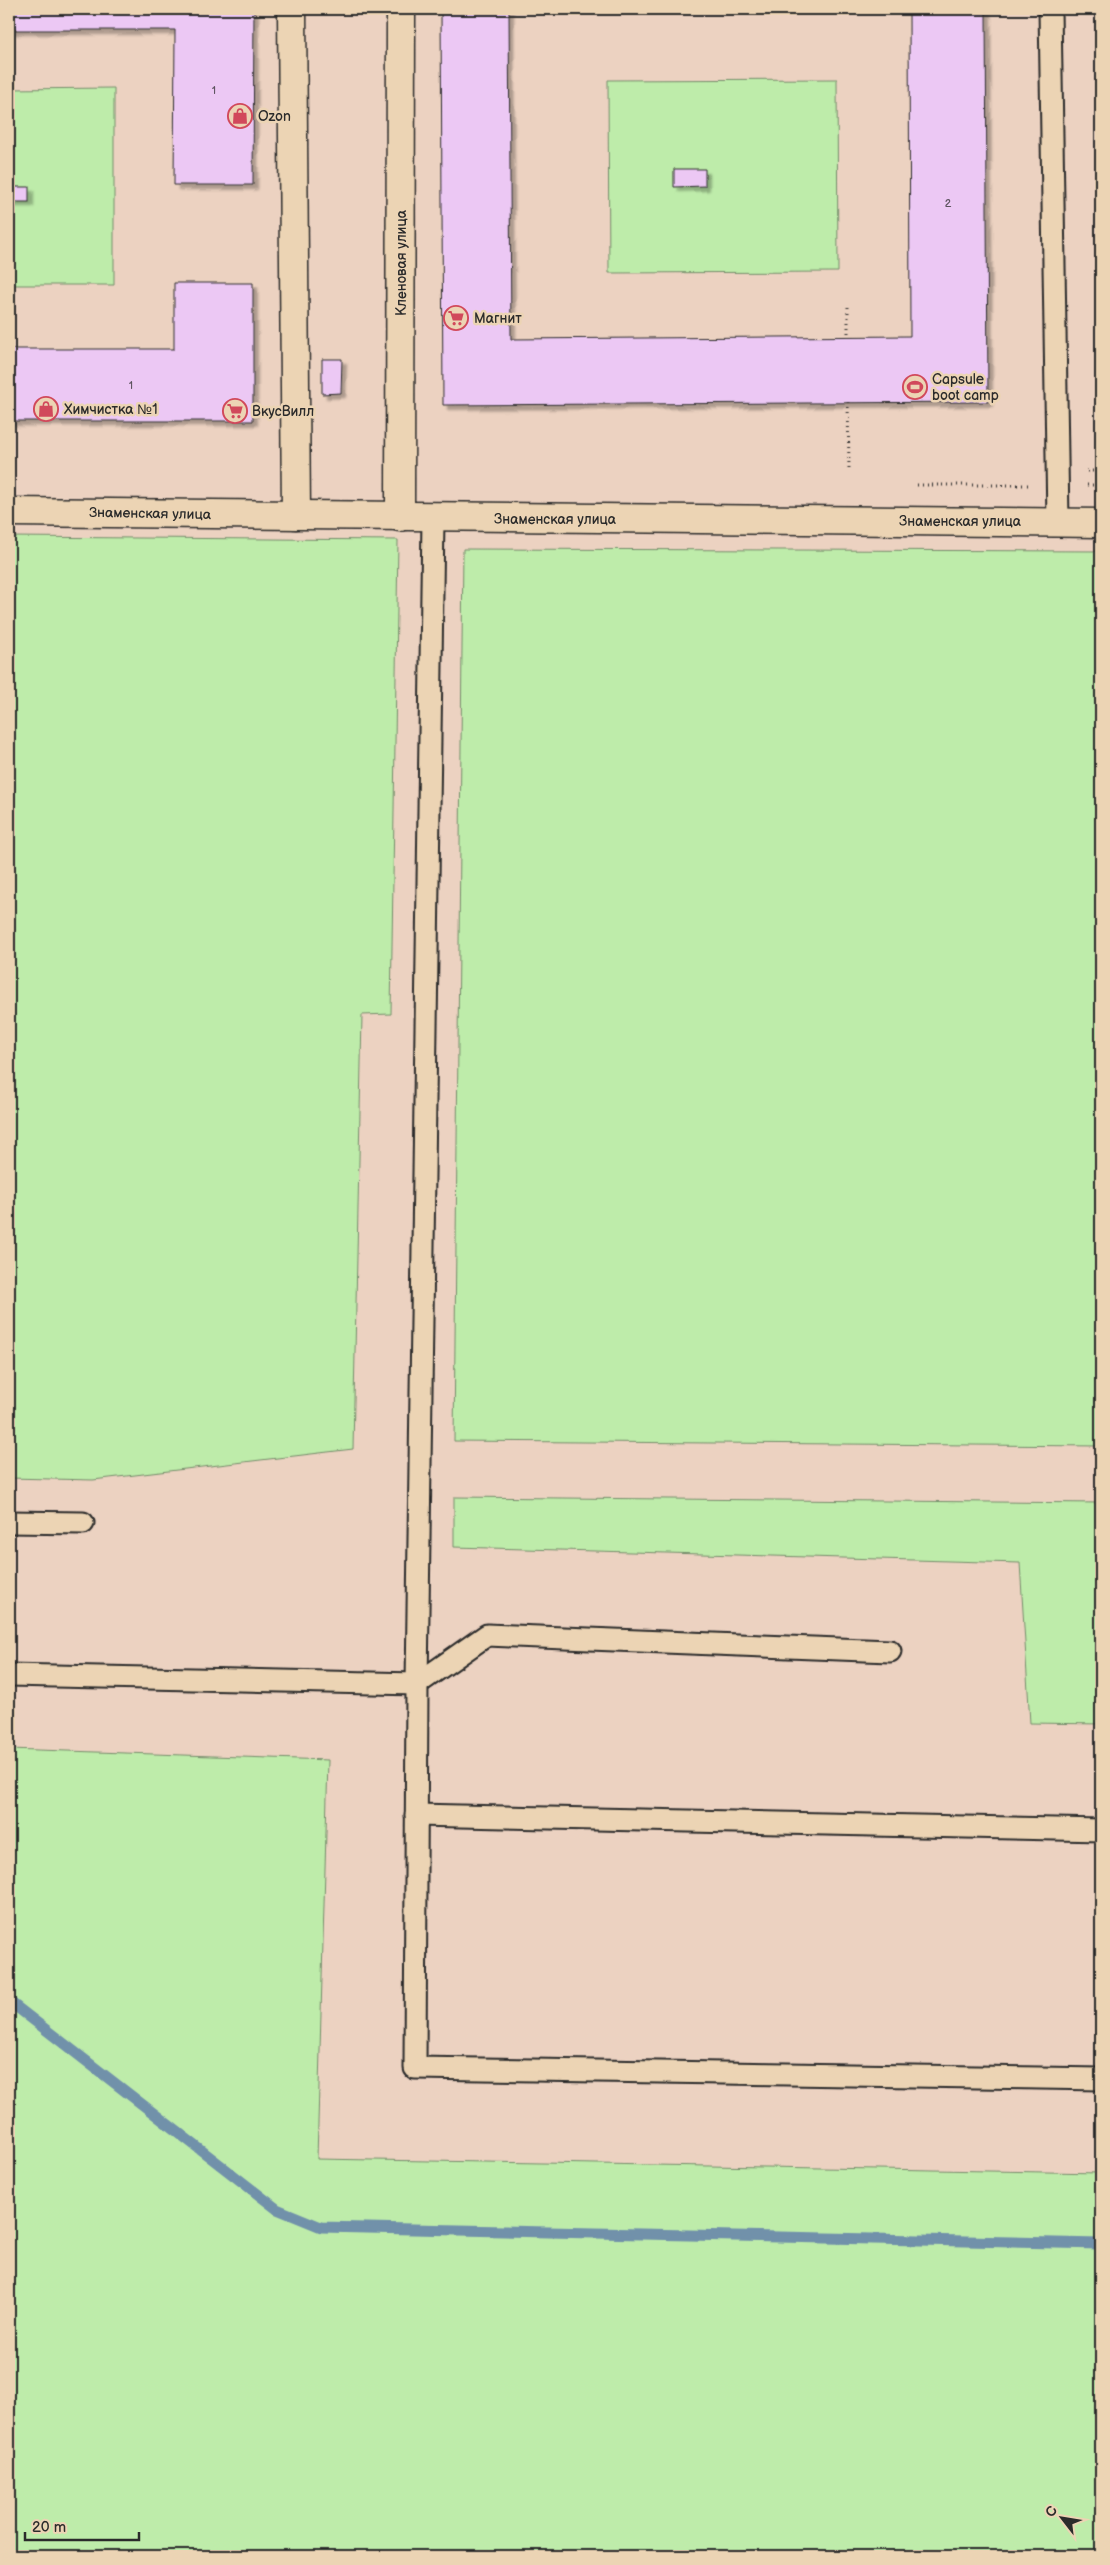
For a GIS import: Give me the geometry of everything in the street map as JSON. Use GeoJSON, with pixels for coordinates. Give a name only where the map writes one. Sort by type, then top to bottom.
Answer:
{"type":"FeatureCollection","features":[{"type":"Feature","properties":{"kind":"street"},"geometry":{"type":"LineString","coordinates":[[292,9],[296,515]]}},
{"type":"Feature","properties":{"kind":"street","name":"Кленовая улица"},"geometry":{"type":"LineString","coordinates":[[400,518],[401,9]]}},
{"type":"Feature","properties":{"kind":"street","name":"Знаменская улица"},"geometry":{"type":"LineString","coordinates":[[9,512],[400,518],[1101,523]]}},
{"type":"Feature","properties":{"kind":"lane"},"geometry":{"type":"LineString","coordinates":[[1050,9],[1058,522]]}},
{"type":"Feature","properties":{"kind":"lane"},"geometry":{"type":"LineString","coordinates":[[433,518],[417,1684],[415,2068],[1101,2079]]}},
{"type":"Feature","properties":{"kind":"lane"},"geometry":{"type":"LineString","coordinates":[[9,1522],[83,1523]]}},
{"type":"Feature","properties":{"kind":"lane"},"geometry":{"type":"LineString","coordinates":[[9,1675],[417,1684],[487,1635],[890,1651]]}},
{"type":"Feature","properties":{"kind":"lane"},"geometry":{"type":"LineString","coordinates":[[416,1815],[1101,1830]]}},
{"type":"Feature","properties":{"kind":"path"},"geometry":{"type":"LineString","coordinates":[[848,307],[848,337]]}},
{"type":"Feature","properties":{"kind":"path"},"geometry":{"type":"LineString","coordinates":[[848,402],[848,469]]}},
{"type":"Feature","properties":{"kind":"green space"},"geometry":{"type":"Polygon","coordinates":[[[837,79],[838,272],[609,273],[608,80],[837,79]]]}},
{"type":"Feature","properties":{"kind":"green space"},"geometry":{"type":"Polygon","coordinates":[[[114,88],[114,285],[9,285],[9,89],[114,88]]]}},
{"type":"Feature","properties":{"kind":"green space"},"geometry":{"type":"Polygon","coordinates":[[[9,537],[398,540],[391,1014],[362,1015],[353,1449],[93,1480],[9,1478],[9,537]]]}},
{"type":"Feature","properties":{"kind":"green space"},"geometry":{"type":"Polygon","coordinates":[[[463,549],[1101,551],[1101,1446],[454,1441],[463,549]]]}},
{"type":"Feature","properties":{"kind":"green space"},"geometry":{"type":"Polygon","coordinates":[[[454,1497],[1101,1503],[1101,1724],[1030,1723],[1020,1563],[454,1547],[454,1497]]]}},
{"type":"Feature","properties":{"kind":"green space"},"geometry":{"type":"Polygon","coordinates":[[[9,1749],[328,1760],[317,2159],[1101,2173],[1101,2556],[9,2556],[9,1749]]]}},
{"type":"Feature","properties":{"kind":"building"},"geometry":{"type":"Polygon","coordinates":[[[9,9],[254,9],[253,185],[174,185],[175,30],[9,30],[9,9]]]}},
{"type":"Feature","properties":{"kind":"building"},"geometry":{"type":"Polygon","coordinates":[[[441,9],[509,9],[511,339],[910,336],[909,9],[986,9],[988,402],[443,405],[441,9]]]}},
{"type":"Feature","properties":{"kind":"building"},"geometry":{"type":"Polygon","coordinates":[[[674,169],[705,169],[705,186],[674,187],[674,169]]]}},
{"type":"Feature","properties":{"kind":"building"},"geometry":{"type":"Polygon","coordinates":[[[9,187],[29,187],[29,202],[9,202],[9,187]]]}},
{"type":"Feature","properties":{"kind":"building"},"geometry":{"type":"Polygon","coordinates":[[[174,283],[253,283],[253,421],[9,421],[9,349],[174,349],[174,283]]]}},
{"type":"Feature","properties":{"kind":"building"},"geometry":{"type":"Polygon","coordinates":[[[322,359],[342,359],[341,393],[322,394],[322,359]]]}},
{"type":"Feature","properties":{"kind":"waterway"},"geometry":{"type":"LineString","coordinates":[[9,2001],[277,2209],[321,2227],[1101,2244]]}},
{"type":"Feature","properties":{"kind":"place","name":"Ozon"},"geometry":{"type":"Point","coordinates":[240,116]}},
{"type":"Feature","properties":{"kind":"place","name":"Магнит"},"geometry":{"type":"Point","coordinates":[456,318]}},
{"type":"Feature","properties":{"kind":"place","name":"Capsule boot camp"},"geometry":{"type":"Point","coordinates":[915,387]}},
{"type":"Feature","properties":{"kind":"place","name":"Химчистка №1"},"geometry":{"type":"Point","coordinates":[46,409]}},
{"type":"Feature","properties":{"kind":"place","name":"ВкусВилл"},"geometry":{"type":"Point","coordinates":[235,411]}}]}
